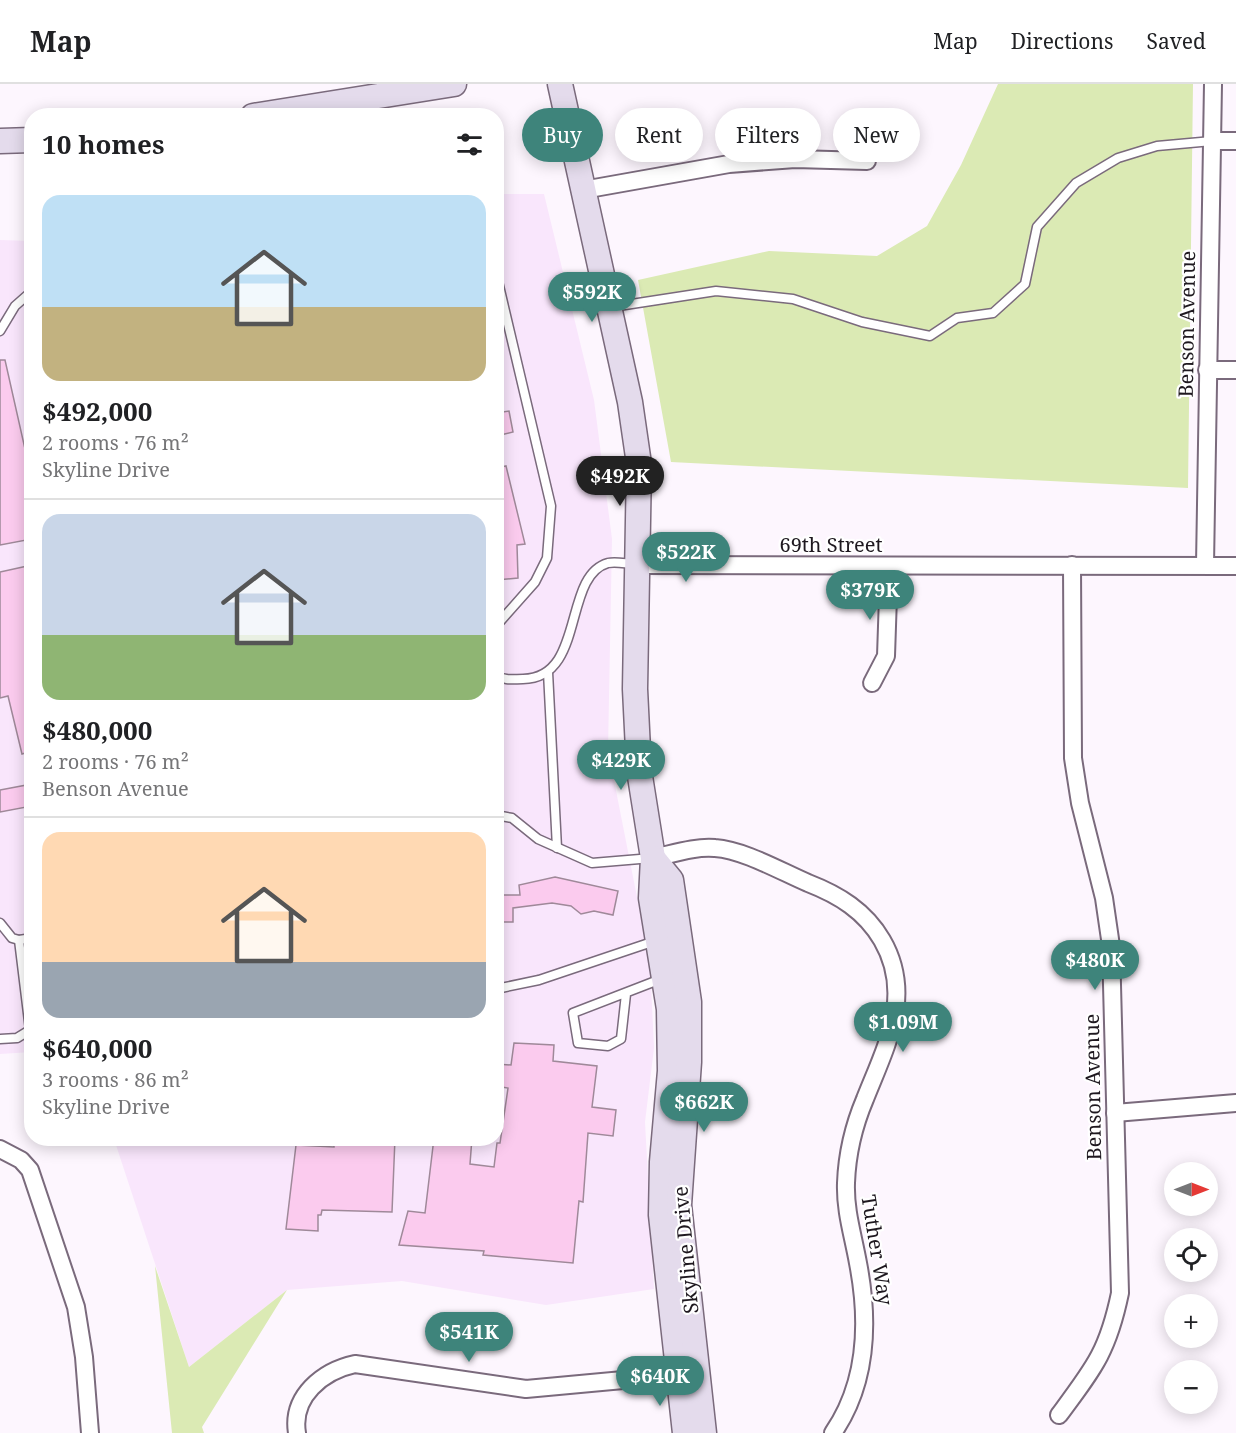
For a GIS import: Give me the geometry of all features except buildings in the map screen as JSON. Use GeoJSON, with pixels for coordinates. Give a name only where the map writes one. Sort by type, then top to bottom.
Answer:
{"type":"FeatureCollection","features":[{"type":"Feature","properties":{"kind":"main road"},"geometry":{"type":"LineString","coordinates":[[303,108],[454,84]]}},
{"type":"Feature","properties":{"kind":"main road","name":"Skyline Drive"},"geometry":{"type":"LineString","coordinates":[[560,84],[610,308],[638,449],[641,504],[635,689],[639,770],[653,858],[651,898],[669,1009],[670,1071],[662,1162],[661,1215],[688,1374],[704,1433]]}},
{"type":"Feature","properties":{"kind":"main road"},"geometry":{"type":"LineString","coordinates":[[0,141],[24,140]]}},
{"type":"Feature","properties":{"kind":"main road","name":"Skyline Drive"},"geometry":{"type":"LineString","coordinates":[[653,858],[671,880],[689,1002],[689,1062],[679,1206],[688,1374],[685,1433]]}},
{"type":"Feature","properties":{"kind":"street","name":"Benson Avenue"},"geometry":{"type":"LineString","coordinates":[[1205,565],[1213,84]]}},
{"type":"Feature","properties":{"kind":"street"},"geometry":{"type":"LineString","coordinates":[[1212,141],[1236,141]]}},
{"type":"Feature","properties":{"kind":"street"},"geometry":{"type":"LineString","coordinates":[[583,190],[729,164],[795,159],[833,160]]}},
{"type":"Feature","properties":{"kind":"street"},"geometry":{"type":"LineString","coordinates":[[1207,370],[1236,370]]}},
{"type":"Feature","properties":{"kind":"street","name":"69th Street"},"geometry":{"type":"LineString","coordinates":[[639,565],[1236,566]]}},
{"type":"Feature","properties":{"kind":"street","name":"Benson Avenue"},"geometry":{"type":"LineString","coordinates":[[1059,1415],[1095,1368],[1106,1348],[1120,1293],[1111,946],[1104,898],[1080,803],[1073,758],[1072,565]]}},
{"type":"Feature","properties":{"kind":"street"},"geometry":{"type":"LineString","coordinates":[[872,682],[885,656],[889,566]]}},
{"type":"Feature","properties":{"kind":"street","name":"Tuther Way"},"geometry":{"type":"LineString","coordinates":[[653,858],[714,847],[731,851],[826,890],[849,904],[869,922],[879,935],[893,964],[898,997],[894,1025],[857,1119],[849,1156],[846,1182],[847,1211],[865,1303],[865,1331],[853,1390],[833,1433]]}},
{"type":"Feature","properties":{"kind":"street"},"geometry":{"type":"LineString","coordinates":[[1115,1113],[1236,1103]]}},
{"type":"Feature","properties":{"kind":"street"},"geometry":{"type":"LineString","coordinates":[[0,1149],[21,1160],[30,1170],[76,1307],[84,1357],[90,1433]]}},
{"type":"Feature","properties":{"kind":"street"},"geometry":{"type":"LineString","coordinates":[[296,1428],[301,1404],[312,1386],[332,1371],[355,1364],[526,1389],[688,1374]]}},
{"type":"Feature","properties":{"kind":"lane"},"geometry":{"type":"LineString","coordinates":[[610,308],[716,291],[793,299],[862,322],[930,336],[957,318],[993,313],[1024,284],[1037,227],[1076,183],[1128,155],[1157,146],[1212,141]]}},
{"type":"Feature","properties":{"kind":"lane"},"geometry":{"type":"LineString","coordinates":[[0,331],[3,321],[24,298]]}},
{"type":"Feature","properties":{"kind":"lane"},"geometry":{"type":"LineString","coordinates":[[504,307],[551,506],[547,558],[535,582],[504,617]]}},
{"type":"Feature","properties":{"kind":"lane","name":"69th Street"},"geometry":{"type":"LineString","coordinates":[[548,672],[563,650],[591,576],[606,564],[639,565]]}},
{"type":"Feature","properties":{"kind":"lane"},"geometry":{"type":"LineString","coordinates":[[504,680],[530,679],[548,672],[557,848]]}},
{"type":"Feature","properties":{"kind":"lane"},"geometry":{"type":"LineString","coordinates":[[504,816],[512,818],[538,839],[592,863],[653,858]]}},
{"type":"Feature","properties":{"kind":"lane"},"geometry":{"type":"LineString","coordinates":[[0,923],[12,938],[24,939]]}},
{"type":"Feature","properties":{"kind":"lane"},"geometry":{"type":"LineString","coordinates":[[19,940],[24,981]]}},
{"type":"Feature","properties":{"kind":"lane"},"geometry":{"type":"LineString","coordinates":[[504,986],[548,977],[658,940]]}},
{"type":"Feature","properties":{"kind":"lane"},"geometry":{"type":"LineString","coordinates":[[626,994],[621,1039],[608,1046],[578,1043],[573,1013],[626,994],[664,977]]}},
{"type":"Feature","properties":{"kind":"lane"},"geometry":{"type":"LineString","coordinates":[[0,1040],[17,1038],[24,1034]]}},
{"type":"Feature","properties":{"kind":"shaded area"},"geometry":{"type":"Polygon","coordinates":[[[504,194],[544,194],[594,400],[612,539],[608,750],[650,963],[654,1048],[645,1122],[654,1289],[546,1305],[402,1281],[287,1290],[189,1367],[116,1146],[504,1146],[504,194]]]}},
{"type":"Feature","properties":{"kind":"shaded area"},"geometry":{"type":"Polygon","coordinates":[[[0,240],[24,241],[24,1052],[0,1054],[0,240]]]}},
{"type":"Feature","properties":{"kind":"green space"},"geometry":{"type":"Polygon","coordinates":[[[998,84],[1193,84],[1188,488],[671,462],[638,280],[769,251],[877,256],[927,226],[961,165],[998,84]]]}},
{"type":"Feature","properties":{"kind":"green space"},"geometry":{"type":"Polygon","coordinates":[[[155,1266],[189,1367],[287,1290],[202,1427],[204,1433],[172,1433],[155,1266]]]}}]}
